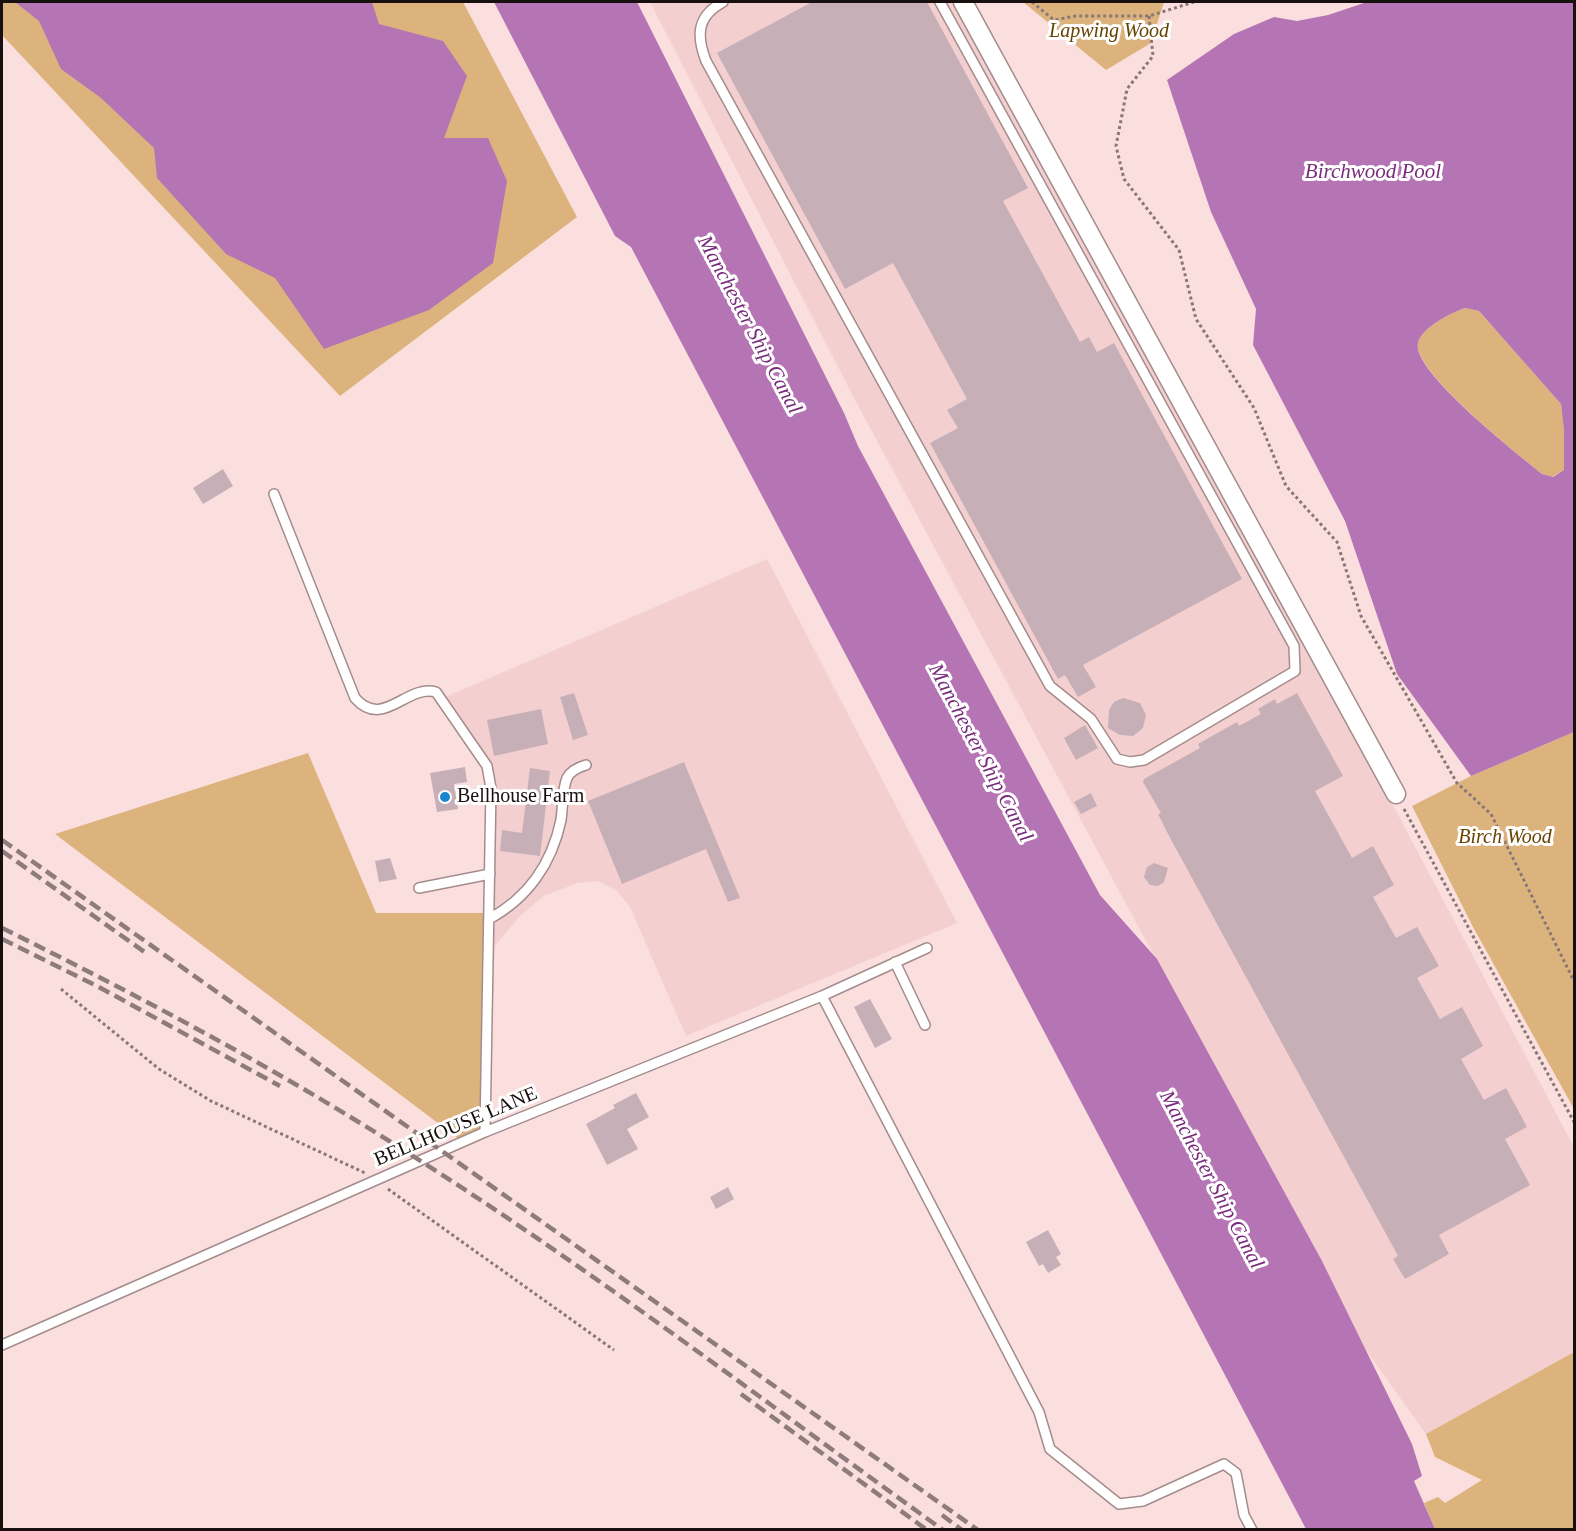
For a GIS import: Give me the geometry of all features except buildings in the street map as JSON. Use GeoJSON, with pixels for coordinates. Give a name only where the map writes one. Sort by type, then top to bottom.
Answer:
{"type":"FeatureCollection","features":[{"type":"Feature","properties":{"kind":"street"},"geometry":{"type":"LineString","coordinates":[[963,2],[1396,794]]}},
{"type":"Feature","properties":{"kind":"lane"},"geometry":{"type":"LineString","coordinates":[[723,2],[712,8],[703,18],[699,31],[700,45],[706,61],[1050,686],[1091,719],[1117,759],[1130,762],[1144,760],[1295,671],[1294,646],[940,2]]}},
{"type":"Feature","properties":{"kind":"lane"},"geometry":{"type":"LineString","coordinates":[[274,494],[355,698],[362,706],[372,710],[382,709],[421,692],[436,693],[487,765],[491,788],[485,1132]]}},
{"type":"Feature","properties":{"kind":"lane"},"geometry":{"type":"LineString","coordinates":[[489,919],[529,889],[545,866],[560,822],[567,777],[575,769],[586,765]]}},
{"type":"Feature","properties":{"kind":"lane"},"geometry":{"type":"LineString","coordinates":[[419,888],[490,874]]}},
{"type":"Feature","properties":{"kind":"lane","name":"BELLHOUSE LANE"},"geometry":{"type":"LineString","coordinates":[[2,1345],[485,1132],[822,996],[927,948]]}},
{"type":"Feature","properties":{"kind":"lane"},"geometry":{"type":"LineString","coordinates":[[895,962],[925,1025]]}},
{"type":"Feature","properties":{"kind":"lane"},"geometry":{"type":"LineString","coordinates":[[822,996],[1038,1412],[1050,1449],[1119,1504],[1143,1502],[1224,1464],[1236,1473],[1244,1515],[1252,1530]]}},
{"type":"Feature","properties":{"kind":"path"},"geometry":{"type":"LineString","coordinates":[[1032,2],[1054,20],[1076,16],[1149,16],[1194,2]]}},
{"type":"Feature","properties":{"kind":"path"},"geometry":{"type":"LineString","coordinates":[[1149,16],[1153,56],[1127,88],[1116,146],[1124,178],[1179,250],[1196,319],[1254,408],[1286,486],[1337,542],[1361,616],[1457,783],[1491,814],[1575,981]]}},
{"type":"Feature","properties":{"kind":"path"},"geometry":{"type":"LineString","coordinates":[[1396,794],[1575,1122]]}},
{"type":"Feature","properties":{"kind":"path"},"geometry":{"type":"LineString","coordinates":[[61,989],[149,1062],[194,1090],[302,1145],[355,1166],[614,1350]]}},
{"type":"Feature","properties":{"kind":"shaded area"},"geometry":{"type":"Polygon","coordinates":[[[650,2],[953,2],[1323,673],[1574,1147],[1574,1352],[1426,1434],[1366,1350],[854,398],[650,2]]]}},
{"type":"Feature","properties":{"kind":"shaded area"},"geometry":{"type":"Polygon","coordinates":[[[767,559],[957,923],[686,1036],[630,907],[616,890],[598,881],[577,883],[544,896],[521,915],[493,948],[494,790],[490,764],[443,698],[767,559]]]}},
{"type":"Feature","properties":{"kind":"green space"},"geometry":{"type":"Polygon","coordinates":[[[2,2],[463,2],[577,217],[340,396],[2,35],[2,2]]]}},
{"type":"Feature","properties":{"kind":"green space","name":"Lapwing Wood"},"geometry":{"type":"Polygon","coordinates":[[[1023,2],[1164,2],[1151,43],[1106,70],[1023,2]]]}},
{"type":"Feature","properties":{"kind":"green space"},"geometry":{"type":"Polygon","coordinates":[[[1465,308],[1479,311],[1561,404],[1564,470],[1552,477],[1542,474],[1469,412],[1432,373],[1421,356],[1418,343],[1425,331],[1445,317],[1465,308]]]}},
{"type":"Feature","properties":{"kind":"green space","name":"Birch Wood"},"geometry":{"type":"Polygon","coordinates":[[[1574,732],[1574,1109],[1473,927],[1412,806],[1471,776],[1574,732]]]}},
{"type":"Feature","properties":{"kind":"green space"},"geometry":{"type":"Polygon","coordinates":[[[308,753],[376,913],[488,913],[482,1129],[459,1139],[55,834],[308,753]]]}},
{"type":"Feature","properties":{"kind":"green space"},"geometry":{"type":"Polygon","coordinates":[[[1574,1352],[1574,1529],[1435,1529],[1424,1503],[1438,1497],[1445,1503],[1482,1480],[1435,1457],[1426,1434],[1574,1352]]]}},
{"type":"Feature","properties":{"kind":"water"},"geometry":{"type":"Polygon","coordinates":[[[15,2],[372,2],[379,24],[443,41],[467,76],[444,138],[488,138],[507,181],[493,263],[429,310],[324,349],[275,278],[226,254],[157,178],[154,148],[101,98],[61,69],[39,21],[15,2]]]}},
{"type":"Feature","properties":{"kind":"water","name":"Manchester Ship Canal"},"geometry":{"type":"Polygon","coordinates":[[[494,2],[637,2],[844,413],[858,446],[1100,895],[1157,959],[1322,1261],[1412,1444],[1422,1476],[1414,1481],[1435,1529],[1306,1529],[631,247],[615,236],[494,2]]]}},
{"type":"Feature","properties":{"kind":"water","name":"Birchwood Pool"},"geometry":{"type":"Polygon","coordinates":[[[1367,2],[1574,2],[1574,732],[1471,776],[1397,674],[1345,521],[1253,345],[1256,309],[1211,212],[1167,80],[1234,34],[1274,17],[1297,21],[1328,15],[1367,2]],[[1465,308],[1431,326],[1418,343],[1420,356],[1431,373],[1469,412],[1542,474],[1553,477],[1564,470],[1561,404],[1479,311],[1465,308]]]}},
{"type":"Feature","properties":{"kind":"railway"},"geometry":{"type":"LineString","coordinates":[[2,840],[978,1530]]}},
{"type":"Feature","properties":{"kind":"railway"},"geometry":{"type":"LineString","coordinates":[[2,851],[146,953]]}},
{"type":"Feature","properties":{"kind":"railway"},"geometry":{"type":"LineString","coordinates":[[2,928],[206,1034],[356,1120],[405,1151],[542,1242],[677,1336],[943,1530]]}},
{"type":"Feature","properties":{"kind":"railway"},"geometry":{"type":"LineString","coordinates":[[2,939],[97,986],[280,1086]]}},
{"type":"Feature","properties":{"kind":"railway"},"geometry":{"type":"LineString","coordinates":[[741,1394],[927,1530]]}},
{"type":"Feature","properties":{"kind":"railway"},"geometry":{"type":"LineString","coordinates":[[942,1515],[962,1530]]}},
{"type":"Feature","properties":{"kind":"place","name":"Bellhouse Farm"},"geometry":{"type":"Point","coordinates":[445,797]}}]}
